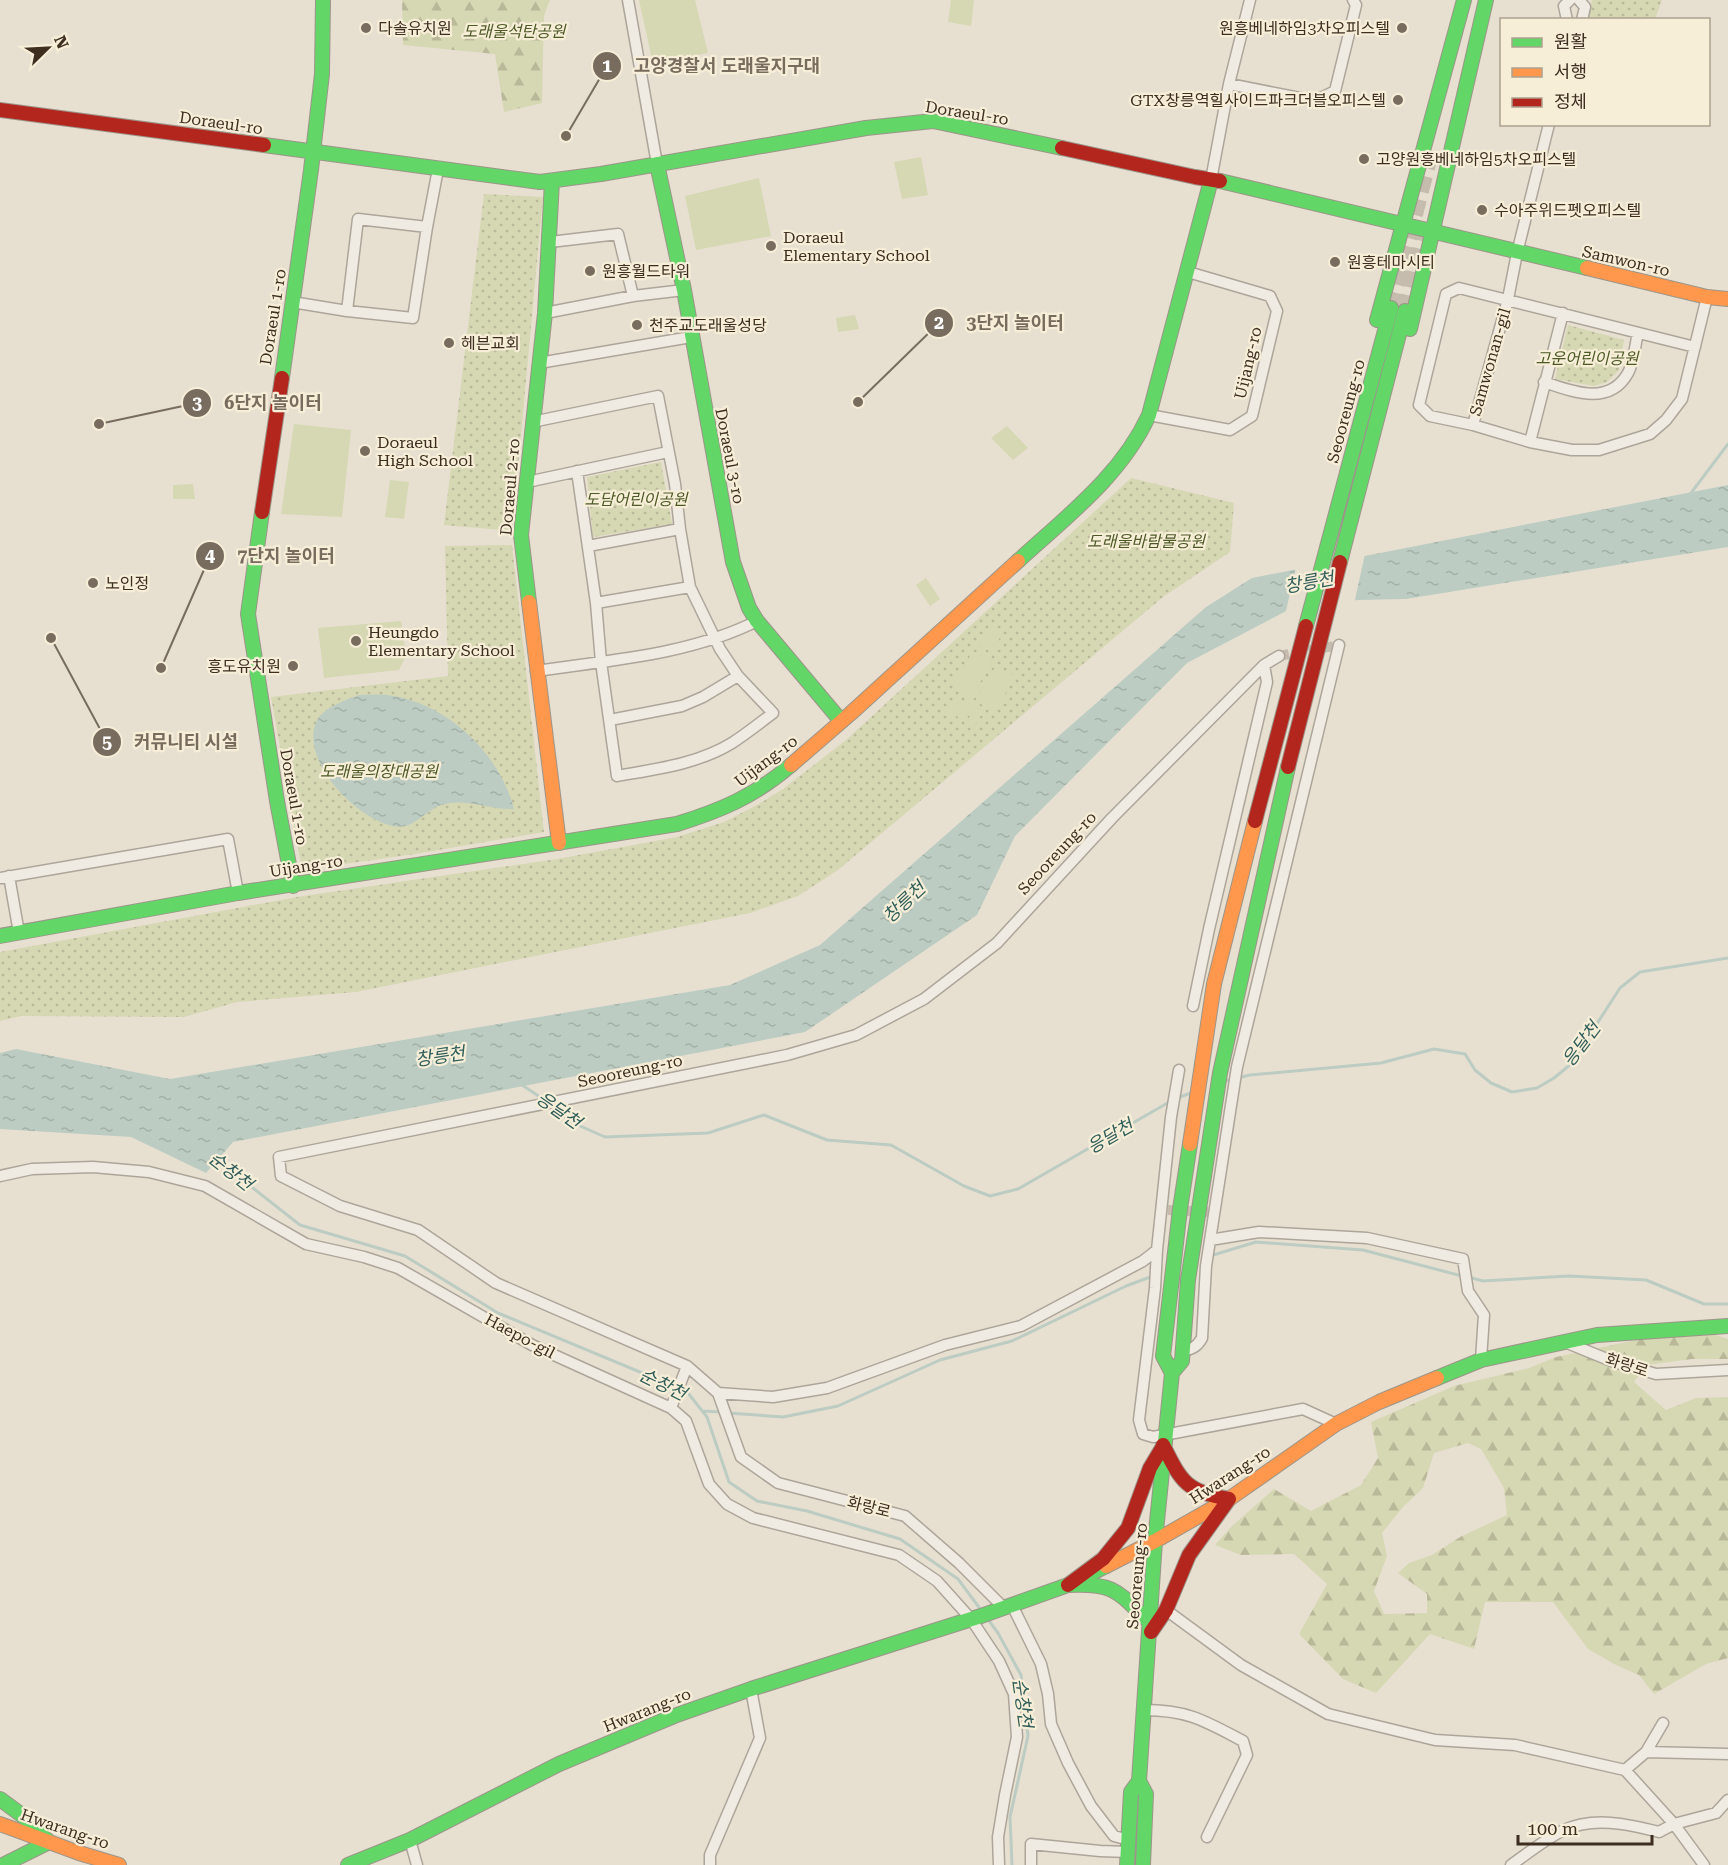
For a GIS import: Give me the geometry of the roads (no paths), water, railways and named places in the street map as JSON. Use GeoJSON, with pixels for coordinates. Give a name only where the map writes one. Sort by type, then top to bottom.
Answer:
{"type":"FeatureCollection","features":[{"type":"Feature","properties":{"kind":"main road","name":"Doraeul 1-ro"},"geometry":{"type":"LineString","coordinates":[[293,886],[277,801],[248,614],[311,170],[322,74],[323,0]]}},
{"type":"Feature","properties":{"kind":"main road"},"geometry":{"type":"LineString","coordinates":[[1333,521],[1332,497],[1347,428],[1410,225],[1464,0]]}},
{"type":"Feature","properties":{"kind":"main road"},"geometry":{"type":"LineString","coordinates":[[1351,520],[1366,503],[1486,0]]}},
{"type":"Feature","properties":{"kind":"main road","name":"Doraeul-ro"},"geometry":{"type":"LineString","coordinates":[[0,110],[540,182],[866,128],[933,121],[1410,225]]}},
{"type":"Feature","properties":{"kind":"main road","name":"Doraeul 3-ro"},"geometry":{"type":"LineString","coordinates":[[657,164],[684,290],[733,562],[748,608],[756,621],[841,721]]}},
{"type":"Feature","properties":{"kind":"main road","name":"Uijang-ro"},"geometry":{"type":"LineString","coordinates":[[0,936],[238,893],[677,824],[721,810],[755,793],[775,779],[841,721],[1104,482],[1126,457],[1141,434],[1149,415],[1211,180]]}},
{"type":"Feature","properties":{"kind":"main road","name":"Doraeul 2-ro"},"geometry":{"type":"LineString","coordinates":[[552,181],[545,313],[521,535],[559,843]]}},
{"type":"Feature","properties":{"kind":"main road","name":"Samwon-ro"},"geometry":{"type":"LineString","coordinates":[[1410,225],[1517,253],[1707,297],[1728,299]]}},
{"type":"Feature","properties":{"kind":"main road","name":"Seooreung-ro"},"geometry":{"type":"LineString","coordinates":[[1172,1373],[1163,1356],[1175,1254],[1214,984],[1302,638],[1391,308]]}},
{"type":"Feature","properties":{"kind":"main road","name":"Seooreung-ro"},"geometry":{"type":"LineString","coordinates":[[1128,1852],[1131,1792],[1139,1781],[1164,1440],[1172,1373],[1182,1361],[1188,1280],[1221,1073],[1278,808],[1405,311]]}},
{"type":"Feature","properties":{"kind":"main road","name":"Hwarang-ro"},"geometry":{"type":"LineString","coordinates":[[348,1865],[410,1840],[560,1764],[674,1716],[1068,1585],[1155,1541],[1229,1499],[1336,1424],[1379,1402],[1481,1360],[1597,1335],[1728,1326]]}},
{"type":"Feature","properties":{"kind":"main road"},"geometry":{"type":"LineString","coordinates":[[1068,1585],[1093,1584],[1112,1587],[1126,1596],[1149,1629],[1166,1610],[1189,1555],[1229,1499],[1200,1493],[1183,1482],[1164,1440]]}},
{"type":"Feature","properties":{"kind":"main road"},"geometry":{"type":"LineString","coordinates":[[1068,1585],[1102,1559],[1128,1528],[1150,1468],[1164,1440]]}},
{"type":"Feature","properties":{"kind":"main road","name":"Seooreung-ro"},"geometry":{"type":"LineString","coordinates":[[1139,1781],[1146,1794],[1143,1865]]}},
{"type":"Feature","properties":{"kind":"main road"},"geometry":{"type":"LineString","coordinates":[[0,1799],[23,1816],[49,1842],[3,1865]]}},
{"type":"Feature","properties":{"kind":"main road","name":"Hwarang-ro"},"geometry":{"type":"LineString","coordinates":[[0,1824],[119,1865]]}},
{"type":"Feature","properties":{"kind":"street"},"geometry":{"type":"LineString","coordinates":[[628,0],[657,164]]}},
{"type":"Feature","properties":{"kind":"street","name":"Uijang-ro"},"geometry":{"type":"LineString","coordinates":[[1211,180],[1250,0]]}},
{"type":"Feature","properties":{"kind":"street"},"geometry":{"type":"LineString","coordinates":[[1230,84],[1315,101],[1335,91],[1356,5],[1353,0]]}},
{"type":"Feature","properties":{"kind":"street"},"geometry":{"type":"LineString","coordinates":[[1566,18],[1563,12],[1564,6],[1570,0]]}},
{"type":"Feature","properties":{"kind":"street"},"geometry":{"type":"LineString","coordinates":[[1579,0],[1585,7],[1582,18]]}},
{"type":"Feature","properties":{"kind":"street"},"geometry":{"type":"LineString","coordinates":[[1517,253],[1549,126]]}},
{"type":"Feature","properties":{"kind":"street"},"geometry":{"type":"LineString","coordinates":[[292,302],[413,318],[438,169]]}},
{"type":"Feature","properties":{"kind":"street"},"geometry":{"type":"LineString","coordinates":[[347,311],[358,219],[427,227]]}},
{"type":"Feature","properties":{"kind":"street"},"geometry":{"type":"LineString","coordinates":[[550,242],[618,234],[633,296]]}},
{"type":"Feature","properties":{"kind":"street","name":"Samwonan-gil"},"geometry":{"type":"LineString","coordinates":[[1473,425],[1508,299],[1517,253]]}},
{"type":"Feature","properties":{"kind":"street","name":"Uijang-ro"},"geometry":{"type":"LineString","coordinates":[[1149,415],[1230,430],[1252,416],[1277,311],[1270,296],[1188,272]]}},
{"type":"Feature","properties":{"kind":"street","name":"Samwonan-gil"},"geometry":{"type":"LineString","coordinates":[[1695,347],[1459,288],[1446,294],[1419,405],[1430,416],[1473,425],[1530,442],[1572,450],[1599,450],[1650,434],[1666,420],[1682,399],[1695,347],[1707,297]]}},
{"type":"Feature","properties":{"kind":"street"},"geometry":{"type":"LineString","coordinates":[[545,313],[633,296],[684,290]]}},
{"type":"Feature","properties":{"kind":"street"},"geometry":{"type":"LineString","coordinates":[[1530,442],[1563,314]]}},
{"type":"Feature","properties":{"kind":"street"},"geometry":{"type":"LineString","coordinates":[[1544,382],[1581,395],[1599,394],[1610,389],[1621,382],[1629,372],[1638,333]]}},
{"type":"Feature","properties":{"kind":"street"},"geometry":{"type":"LineString","coordinates":[[539,363],[691,337]]}},
{"type":"Feature","properties":{"kind":"street"},"geometry":{"type":"LineString","coordinates":[[532,422],[658,396],[675,484],[690,587],[715,638],[738,676],[773,713],[731,744],[670,767],[617,776],[577,471]]}},
{"type":"Feature","properties":{"kind":"street"},"geometry":{"type":"LineString","coordinates":[[527,482],[668,452]]}},
{"type":"Feature","properties":{"kind":"street"},"geometry":{"type":"LineString","coordinates":[[588,546],[680,529]]}},
{"type":"Feature","properties":{"kind":"street"},"geometry":{"type":"LineString","coordinates":[[596,603],[690,587]]}},
{"type":"Feature","properties":{"kind":"street"},"geometry":{"type":"LineString","coordinates":[[536,670],[653,654],[715,638],[756,621]]}},
{"type":"Feature","properties":{"kind":"street"},"geometry":{"type":"LineString","coordinates":[[1183,1351],[1193,1348],[1202,1338],[1211,1212],[1236,1073],[1339,645]]}},
{"type":"Feature","properties":{"kind":"street","name":"Seooreung-ro"},"geometry":{"type":"LineString","coordinates":[[720,1395],[685,1370],[496,1283],[418,1230],[340,1206],[281,1176],[279,1157],[787,1056],[855,1035],[924,999],[997,943],[1112,818],[1264,665],[1279,656]]}},
{"type":"Feature","properties":{"kind":"street"},"geometry":{"type":"LineString","coordinates":[[1193,1006],[1267,682],[1264,665]]}},
{"type":"Feature","properties":{"kind":"street"},"geometry":{"type":"LineString","coordinates":[[610,720],[682,706],[703,697],[738,676]]}},
{"type":"Feature","properties":{"kind":"street"},"geometry":{"type":"LineString","coordinates":[[19,933],[5,877],[228,839],[238,893]]}},
{"type":"Feature","properties":{"kind":"street"},"geometry":{"type":"LineString","coordinates":[[1179,1070],[1171,1116],[1164,1209],[1156,1250],[1155,1288],[1139,1420],[1143,1434],[1164,1440],[1303,1409],[1336,1424]]}},
{"type":"Feature","properties":{"kind":"street","name":"Haepo-gil"},"geometry":{"type":"LineString","coordinates":[[0,1176],[32,1169],[93,1167],[149,1172],[205,1186],[306,1244],[364,1257],[398,1268],[532,1345],[672,1404],[686,1422],[709,1484],[728,1504],[753,1518],[899,1555],[992,1612]]}},
{"type":"Feature","properties":{"kind":"street"},"geometry":{"type":"LineString","coordinates":[[1210,1243],[1259,1232],[1367,1238],[1463,1259],[1468,1291],[1484,1315],[1481,1360]]}},
{"type":"Feature","properties":{"kind":"street"},"geometry":{"type":"LineString","coordinates":[[720,1395],[773,1397],[826,1388],[945,1345],[1021,1326],[1143,1261],[1156,1250]]}},
{"type":"Feature","properties":{"kind":"street","name":"화랑로"},"geometry":{"type":"LineString","coordinates":[[1565,1342],[1614,1362],[1656,1374],[1728,1370]]}},
{"type":"Feature","properties":{"kind":"street"},"geometry":{"type":"LineString","coordinates":[[672,1404],[685,1370]]}},
{"type":"Feature","properties":{"kind":"street","name":"화랑로"},"geometry":{"type":"LineString","coordinates":[[720,1395],[741,1457],[778,1484],[905,1516],[959,1563],[992,1612]]}},
{"type":"Feature","properties":{"kind":"street"},"geometry":{"type":"LineString","coordinates":[[1166,1610],[1241,1665],[1329,1714],[1435,1740],[1515,1744],[1625,1770],[1674,1824],[1704,1865]]}},
{"type":"Feature","properties":{"kind":"street"},"geometry":{"type":"LineString","coordinates":[[992,1612],[1041,1664],[1048,1694],[1051,1724],[1068,1763],[1091,1806],[1128,1852]]}},
{"type":"Feature","properties":{"kind":"street"},"geometry":{"type":"LineString","coordinates":[[992,1612],[999,1661],[1014,1694],[1017,1737],[998,1837],[999,1865]]}},
{"type":"Feature","properties":{"kind":"street"},"geometry":{"type":"LineString","coordinates":[[710,1865],[710,1855],[760,1738],[751,1689]]}},
{"type":"Feature","properties":{"kind":"street"},"geometry":{"type":"LineString","coordinates":[[1144,1710],[1167,1710],[1197,1717],[1243,1741],[1247,1755],[1207,1837]]}},
{"type":"Feature","properties":{"kind":"street"},"geometry":{"type":"LineString","coordinates":[[1625,1770],[1646,1752],[1664,1723]]}},
{"type":"Feature","properties":{"kind":"street"},"geometry":{"type":"LineString","coordinates":[[1646,1752],[1728,1754]]}},
{"type":"Feature","properties":{"kind":"street"},"geometry":{"type":"LineString","coordinates":[[1511,1865],[1563,1830],[1598,1822],[1634,1826],[1659,1832],[1674,1824],[1716,1813],[1728,1800]]}},
{"type":"Feature","properties":{"kind":"street"},"geometry":{"type":"LineString","coordinates":[[410,1840],[417,1865]]}},
{"type":"Feature","properties":{"kind":"street"},"geometry":{"type":"LineString","coordinates":[[1030,1865],[1031,1844],[1128,1852]]}},
{"type":"Feature","properties":{"kind":"water","name":"창릉천"},"geometry":{"type":"Polygon","coordinates":[[[1728,485],[1728,547],[1406,599],[1358,600],[1288,610],[1187,663],[1015,836],[977,915],[805,1032],[233,1142],[206,1173],[131,1137],[0,1129],[0,1053],[16,1049],[170,1079],[730,985],[820,945],[1206,607],[1252,578],[1728,485]]]}},
{"type":"Feature","properties":{"kind":"water"},"geometry":{"type":"Polygon","coordinates":[[[359,695],[387,695],[409,700],[449,719],[467,733],[496,768],[507,788],[514,809],[459,802],[450,803],[435,808],[407,826],[400,827],[379,821],[364,813],[336,788],[317,756],[313,740],[315,725],[322,714],[333,706],[359,695]]]}},
{"type":"Feature","properties":{"kind":"waterway"},"geometry":{"type":"LineString","coordinates":[[1691,493],[1728,444]]}},
{"type":"Feature","properties":{"kind":"waterway","name":"응달천"},"geometry":{"type":"LineString","coordinates":[[1225,1081],[1250,1075],[1381,1063],[1434,1049],[1465,1054],[1475,1070],[1491,1083],[1512,1092],[1537,1088],[1571,1064],[1620,988],[1640,972],[1728,958]]}},
{"type":"Feature","properties":{"kind":"waterway","name":"응달천"},"geometry":{"type":"LineString","coordinates":[[522,1085],[546,1101]]}},
{"type":"Feature","properties":{"kind":"waterway","name":"응달천"},"geometry":{"type":"LineString","coordinates":[[1177,1098],[1191,1093]]}},
{"type":"Feature","properties":{"kind":"waterway","name":"응달천"},"geometry":{"type":"LineString","coordinates":[[551,1106],[571,1122],[605,1137],[708,1133],[764,1115],[827,1140],[891,1145],[964,1186],[990,1196],[1018,1189],[1171,1101]]}},
{"type":"Feature","properties":{"kind":"waterway","name":"순창천"},"geometry":{"type":"LineString","coordinates":[[216,1159],[300,1225],[405,1256],[498,1313],[676,1387]]}},
{"type":"Feature","properties":{"kind":"waterway"},"geometry":{"type":"LineString","coordinates":[[1210,1256],[1256,1242],[1363,1250],[1462,1276]]}},
{"type":"Feature","properties":{"kind":"waterway"},"geometry":{"type":"LineString","coordinates":[[728,1413],[783,1417],[838,1406],[940,1360],[1012,1341],[1126,1286],[1153,1276]]}},
{"type":"Feature","properties":{"kind":"waterway"},"geometry":{"type":"LineString","coordinates":[[1468,1277],[1483,1281],[1569,1276],[1646,1280],[1704,1304],[1728,1304]]}},
{"type":"Feature","properties":{"kind":"waterway","name":"순창천"},"geometry":{"type":"LineString","coordinates":[[682,1390],[688,1393],[707,1417],[729,1482],[757,1501],[807,1511],[900,1539],[958,1579],[981,1610]]}},
{"type":"Feature","properties":{"kind":"waterway"},"geometry":{"type":"LineString","coordinates":[[702,1411],[722,1412]]}},
{"type":"Feature","properties":{"kind":"waterway","name":"순창천"},"geometry":{"type":"LineString","coordinates":[[987,1618],[1021,1675],[1028,1736],[1010,1817],[1012,1865]]}},
{"type":"Feature","properties":{"kind":"tunnel"},"geometry":{"type":"LineString","coordinates":[[1391,308],[1431,152]]}},
{"type":"Feature","properties":{"kind":"tunnel"},"geometry":{"type":"LineString","coordinates":[[1405,311],[1424,234]]}},
{"type":"Feature","properties":{"kind":"tunnel"},"geometry":{"type":"LineString","coordinates":[[1279,656],[1339,645]]}},
{"type":"Feature","properties":{"kind":"tunnel"},"geometry":{"type":"LineString","coordinates":[[1168,1210],[1208,1212]]}},
{"type":"Feature","properties":{"kind":"place","name":"다솔유치원"},"geometry":{"type":"Point","coordinates":[366,28]}},
{"type":"Feature","properties":{"kind":"place","name":"원흥베네하임3차오피스텔"},"geometry":{"type":"Point","coordinates":[1402,28]}},
{"type":"Feature","properties":{"kind":"place","name":"GTX창릉역힐사이드파크더블오피스텔"},"geometry":{"type":"Point","coordinates":[1398,100]}},
{"type":"Feature","properties":{"kind":"place","name":"고양경찰서 도래울지구대"},"geometry":{"type":"Point","coordinates":[566,136]}},
{"type":"Feature","properties":{"kind":"place","name":"고양원흥베네하임5차오피스텔"},"geometry":{"type":"Point","coordinates":[1364,159]}},
{"type":"Feature","properties":{"kind":"place","name":"수아주위드펫오피스텔"},"geometry":{"type":"Point","coordinates":[1482,210]}},
{"type":"Feature","properties":{"kind":"place","name":"Doraeul Elementary School"},"geometry":{"type":"Point","coordinates":[771,246]}},
{"type":"Feature","properties":{"kind":"place","name":"원흥테마시티"},"geometry":{"type":"Point","coordinates":[1335,262]}},
{"type":"Feature","properties":{"kind":"place","name":"원흥월드타워"},"geometry":{"type":"Point","coordinates":[590,271]}},
{"type":"Feature","properties":{"kind":"place","name":"천주교도래울성당"},"geometry":{"type":"Point","coordinates":[637,325]}},
{"type":"Feature","properties":{"kind":"place","name":"헤븐교회"},"geometry":{"type":"Point","coordinates":[449,343]}},
{"type":"Feature","properties":{"kind":"place","name":"3단지 놀이터"},"geometry":{"type":"Point","coordinates":[858,402]}},
{"type":"Feature","properties":{"kind":"place","name":"6단지 놀이터"},"geometry":{"type":"Point","coordinates":[99,424]}},
{"type":"Feature","properties":{"kind":"place","name":"Doraeul High School"},"geometry":{"type":"Point","coordinates":[365,451]}},
{"type":"Feature","properties":{"kind":"place","name":"노인정"},"geometry":{"type":"Point","coordinates":[93,583]}},
{"type":"Feature","properties":{"kind":"place","name":"커뮤니티 시설"},"geometry":{"type":"Point","coordinates":[51,638]}},
{"type":"Feature","properties":{"kind":"place","name":"Heungdo Elementary School"},"geometry":{"type":"Point","coordinates":[356,641]}},
{"type":"Feature","properties":{"kind":"place","name":"흥도유치원"},"geometry":{"type":"Point","coordinates":[293,666]}},
{"type":"Feature","properties":{"kind":"place","name":"7단지 놀이터"},"geometry":{"type":"Point","coordinates":[161,668]}},
{"type":"Feature","properties":{"kind":"park label","name":"도래울석탄공원"},"geometry":{"type":"Point","coordinates":[514,31]}},
{"type":"Feature","properties":{"kind":"park label","name":"고운어린이공원"},"geometry":{"type":"Point","coordinates":[1587,358]}},
{"type":"Feature","properties":{"kind":"park label","name":"도담어린이공원"},"geometry":{"type":"Point","coordinates":[636,499]}},
{"type":"Feature","properties":{"kind":"park label","name":"도래울바람물공원"},"geometry":{"type":"Point","coordinates":[1146,541]}},
{"type":"Feature","properties":{"kind":"park label","name":"도래울의장대공원"},"geometry":{"type":"Point","coordinates":[379,771]}}]}
